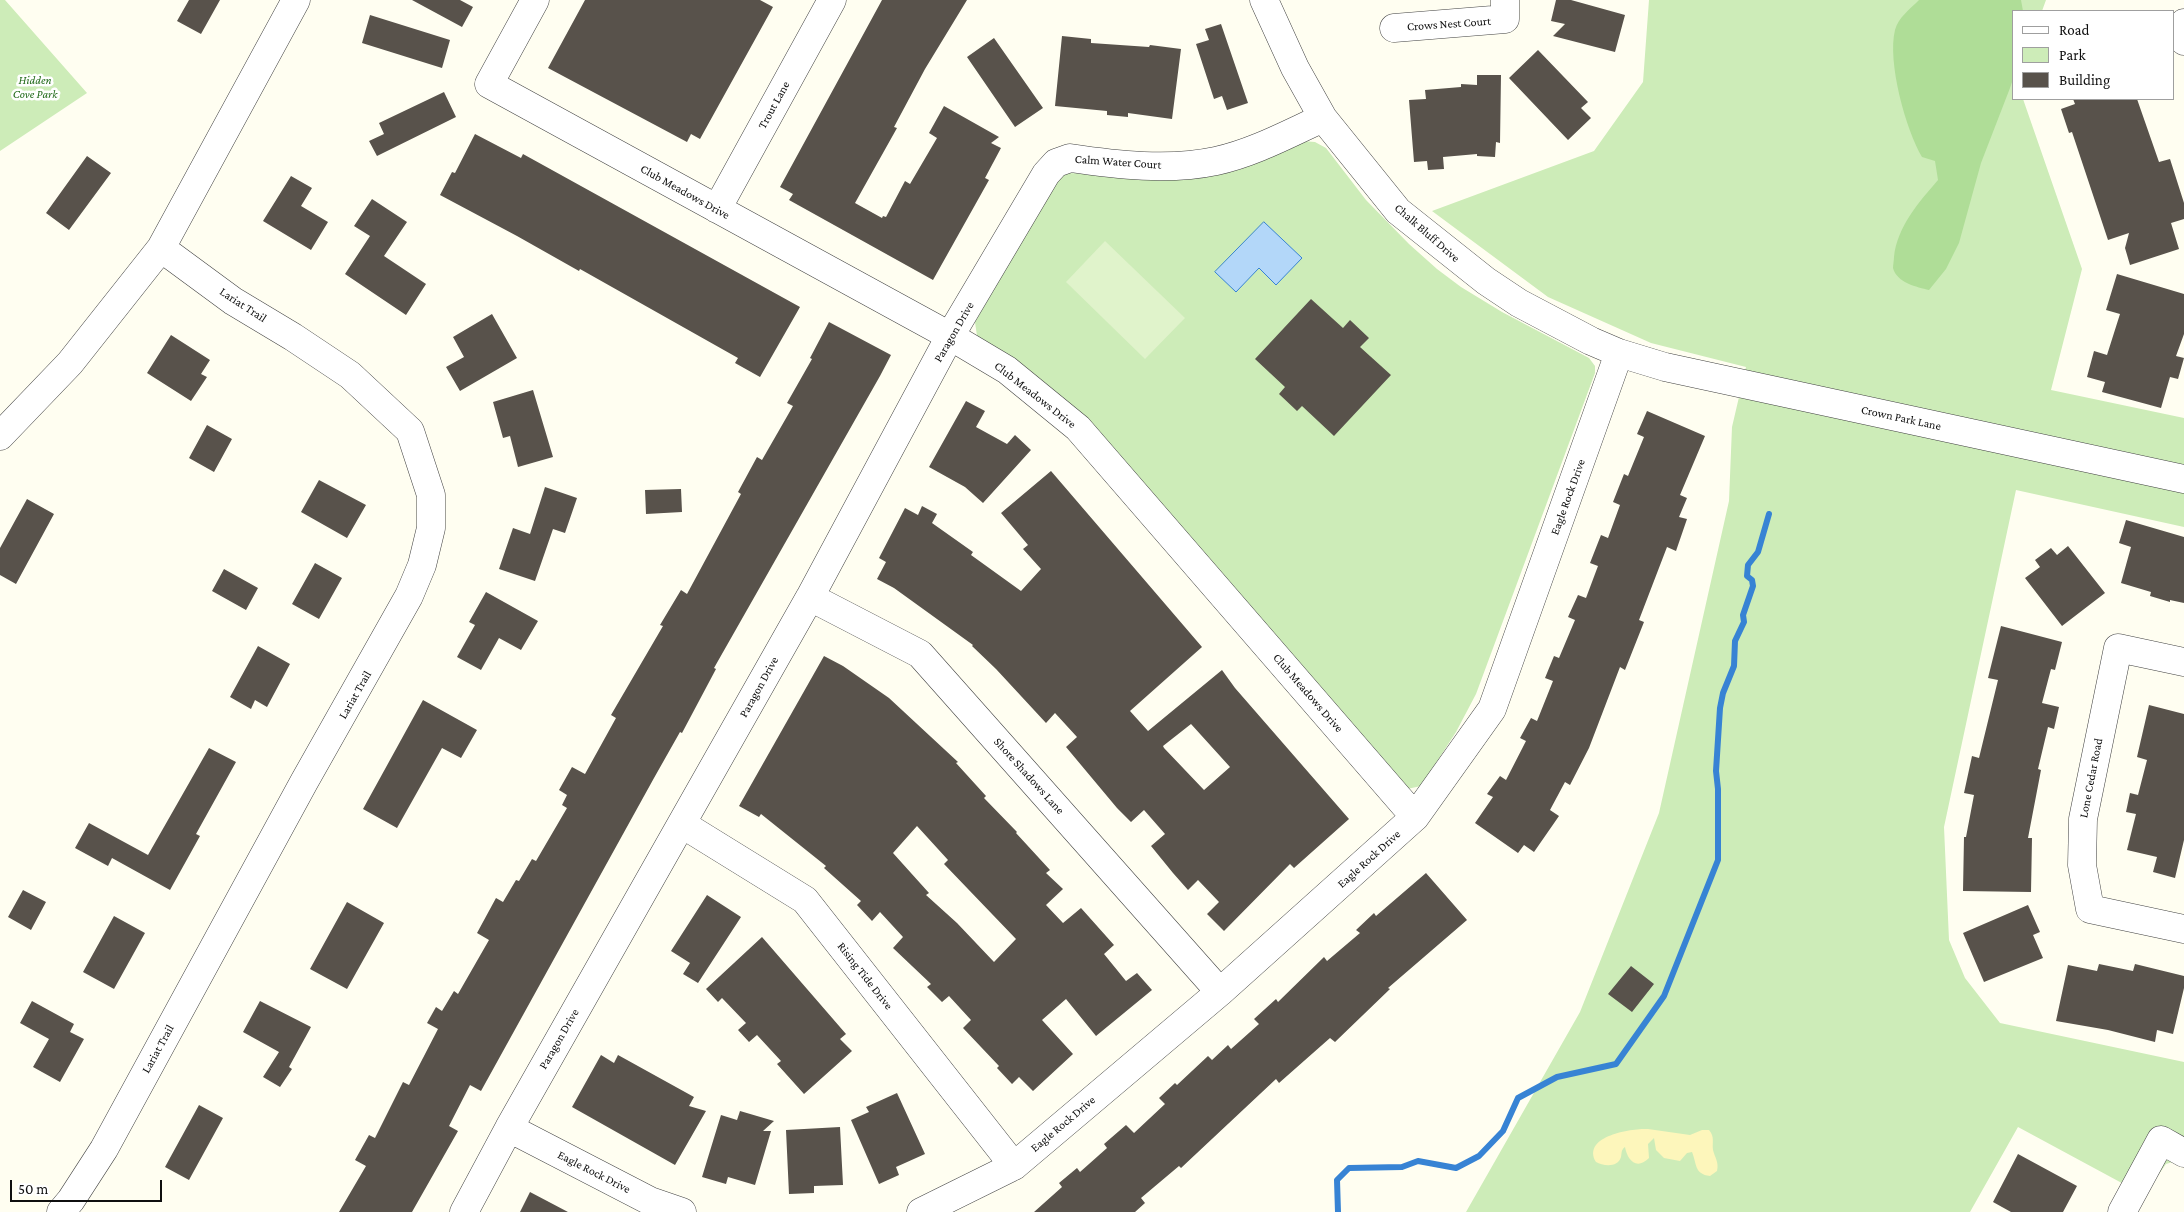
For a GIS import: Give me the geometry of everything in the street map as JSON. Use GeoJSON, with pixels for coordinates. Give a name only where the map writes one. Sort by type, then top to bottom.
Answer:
{"type":"FeatureCollection","features":[{"type":"Feature","properties":{"kind":"street"},"geometry":{"type":"LineString","coordinates":[[0,436],[70,363],[161,248],[296,0]]}},
{"type":"Feature","properties":{"kind":"street","name":"Club Meadows Drive"},"geometry":{"type":"LineString","coordinates":[[535,0],[489,84],[950,336],[1007,370],[1078,428],[1416,817]]}},
{"type":"Feature","properties":{"kind":"street","name":"Trout Lane"},"geometry":{"type":"LineString","coordinates":[[717,209],[832,0]]}},
{"type":"Feature","properties":{"kind":"street","name":"Chalk Bluff Drive"},"geometry":{"type":"LineString","coordinates":[[1264,0],[1295,68],[1323,118],[1398,211],[1486,281],[1571,331],[1619,353]]}},
{"type":"Feature","properties":{"kind":"street","name":"Crows Nest Court"},"geometry":{"type":"LineString","coordinates":[[1394,28],[1505,10]]}},
{"type":"Feature","properties":{"kind":"street","name":"Calm Water Court"},"geometry":{"type":"LineString","coordinates":[[1056,163],[1070,158],[1162,166],[1214,162],[1243,154],[1323,118]]}},
{"type":"Feature","properties":{"kind":"street","name":"Paragon Drive"},"geometry":{"type":"LineString","coordinates":[[464,1212],[509,1128],[810,597],[950,336],[1046,174],[1056,163]]}},
{"type":"Feature","properties":{"kind":"street","name":"Lariat Trail"},"geometry":{"type":"LineString","coordinates":[[61,1212],[104,1149],[304,782],[409,596],[422,565],[431,528],[431,494],[410,431],[350,375],[294,337],[233,300],[161,248]]}},
{"type":"Feature","properties":{"kind":"street","name":"Crown Park Lane"},"geometry":{"type":"LineString","coordinates":[[1619,353],[1709,377],[2184,479]]}},
{"type":"Feature","properties":{"kind":"street","name":"Eagle Rock Drive"},"geometry":{"type":"LineString","coordinates":[[921,1212],[1014,1166],[1220,992],[1416,817],[1492,709],[1619,353]]}},
{"type":"Feature","properties":{"kind":"street","name":"Shore Shadows Lane"},"geometry":{"type":"LineString","coordinates":[[810,597],[920,654],[1220,992]]}},
{"type":"Feature","properties":{"kind":"street","name":"Lone Cedar Road"},"geometry":{"type":"LineString","coordinates":[[2184,662],[2118,648],[2083,820],[2082,864],[2090,909],[2184,929]]}},
{"type":"Feature","properties":{"kind":"street","name":"Rising Tide Drive"},"geometry":{"type":"LineString","coordinates":[[682,824],[805,900],[1014,1166]]}},
{"type":"Feature","properties":{"kind":"street","name":"Eagle Rock Drive"},"geometry":{"type":"LineString","coordinates":[[509,1128],[650,1201],[682,1212]]}},
{"type":"Feature","properties":{"kind":"street"},"geometry":{"type":"LineString","coordinates":[[2122,1212],[2172,1146]]}},
{"type":"Feature","properties":{"kind":"green space","name":"Hidden Cove Park"},"geometry":{"type":"Polygon","coordinates":[[[0,0],[5,0],[87,93],[0,151],[0,0]]]}},
{"type":"Feature","properties":{"kind":"green space"},"geometry":{"type":"Polygon","coordinates":[[[1649,0],[2046,0],[2042,10],[2012,10],[2012,100],[2023,100],[2082,269],[2051,390],[2184,418],[2184,527],[2016,490],[1944,827],[1949,940],[1965,978],[2000,1023],[2184,1062],[2184,1165],[2176,1161],[2166,1164],[2144,1195],[2018,1127],[1970,1212],[1466,1212],[1580,1012],[1659,813],[1729,501],[1732,427],[1746,367],[1651,343],[1548,297],[1432,211],[1594,151],[1643,82],[1649,0]]]}},
{"type":"Feature","properties":{"kind":"green space"},"geometry":{"type":"Polygon","coordinates":[[[1919,0],[2021,0],[2023,10],[2012,10],[2012,82],[1981,163],[1959,243],[1946,269],[1929,290],[1903,281],[1893,268],[1896,246],[1904,225],[1938,180],[1935,161],[1922,157],[1916,145],[1904,113],[1896,77],[1893,44],[1895,30],[1905,14],[1919,0]]]}},
{"type":"Feature","properties":{"kind":"green space"},"geometry":{"type":"Polygon","coordinates":[[[1302,141],[1315,142],[1326,148],[1366,200],[1409,244],[1437,269],[1461,287],[1502,312],[1589,358],[1595,366],[1595,373],[1476,694],[1456,732],[1421,786],[1407,789],[977,336],[975,322],[1058,179],[1065,173],[1185,176],[1302,141]]]}},
{"type":"Feature","properties":{"kind":"green space"},"geometry":{"type":"Polygon","coordinates":[[[1105,241],[1185,318],[1145,359],[1066,282],[1105,241]]]}},
{"type":"Feature","properties":{"kind":"sand"},"geometry":{"type":"Polygon","coordinates":[[[1648,1129],[1690,1135],[1702,1130],[1709,1130],[1713,1137],[1713,1150],[1717,1171],[1710,1176],[1701,1173],[1697,1168],[1692,1152],[1687,1153],[1680,1161],[1664,1158],[1656,1150],[1654,1138],[1648,1144],[1649,1158],[1644,1162],[1633,1162],[1628,1156],[1625,1147],[1617,1163],[1606,1165],[1596,1162],[1593,1153],[1596,1146],[1602,1140],[1610,1135],[1621,1132],[1648,1129]]]}},
{"type":"Feature","properties":{"kind":"water"},"geometry":{"type":"Polygon","coordinates":[[[1264,222],[1302,258],[1276,285],[1259,268],[1236,292],[1215,272],[1264,222]]]}},
{"type":"Feature","properties":{"kind":"building"},"geometry":{"type":"Polygon","coordinates":[[[189,0],[220,0],[201,34],[177,21],[189,0]]]}},
{"type":"Feature","properties":{"kind":"building"},"geometry":{"type":"Polygon","coordinates":[[[412,0],[460,0],[473,7],[462,27],[412,0]]]}},
{"type":"Feature","properties":{"kind":"building"},"geometry":{"type":"Polygon","coordinates":[[[585,0],[760,0],[773,7],[700,139],[691,134],[687,142],[548,68],[585,0]]]}},
{"type":"Feature","properties":{"kind":"building"},"geometry":{"type":"Polygon","coordinates":[[[882,0],[967,0],[925,69],[894,127],[897,128],[855,203],[882,218],[883,216],[886,217],[905,181],[910,184],[937,138],[929,133],[944,106],[999,137],[991,143],[1001,148],[985,178],[989,180],[933,280],[789,200],[793,194],[780,187],[882,0]]]}},
{"type":"Feature","properties":{"kind":"building"},"geometry":{"type":"Polygon","coordinates":[[[1556,0],[1571,0],[1625,15],[1615,52],[1553,36],[1565,24],[1551,21],[1556,0]]]}},
{"type":"Feature","properties":{"kind":"building"},"geometry":{"type":"Polygon","coordinates":[[[370,15],[450,40],[442,68],[362,43],[370,15]]]}},
{"type":"Feature","properties":{"kind":"building"},"geometry":{"type":"Polygon","coordinates":[[[1221,24],[1248,103],[1227,110],[1222,96],[1214,99],[1196,44],[1209,40],[1205,29],[1221,24]]]}},
{"type":"Feature","properties":{"kind":"building"},"geometry":{"type":"Polygon","coordinates":[[[1062,36],[1091,39],[1091,43],[1149,47],[1150,45],[1181,49],[1172,119],[1128,113],[1128,117],[1107,115],[1107,111],[1055,106],[1062,36]]]}},
{"type":"Feature","properties":{"kind":"building"},"geometry":{"type":"Polygon","coordinates":[[[994,38],[1043,108],[1015,127],[967,57],[994,38]]]}},
{"type":"Feature","properties":{"kind":"building"},"geometry":{"type":"Polygon","coordinates":[[[1538,50],[1588,102],[1581,108],[1591,118],[1568,140],[1509,78],[1538,50]]]}},
{"type":"Feature","properties":{"kind":"building"},"geometry":{"type":"Polygon","coordinates":[[[1477,75],[1501,75],[1500,143],[1496,142],[1495,157],[1477,156],[1477,154],[1443,157],[1444,169],[1428,170],[1427,161],[1414,162],[1409,100],[1426,99],[1425,90],[1461,87],[1461,84],[1477,85],[1477,75]]]}},
{"type":"Feature","properties":{"kind":"building"},"geometry":{"type":"Polygon","coordinates":[[[444,92],[456,117],[377,156],[369,141],[384,134],[379,123],[444,92]]]}},
{"type":"Feature","properties":{"kind":"building"},"geometry":{"type":"Polygon","coordinates":[[[2073,100],[2137,100],[2159,162],[2170,159],[2184,203],[2184,219],[2171,223],[2179,249],[2130,265],[2125,248],[2129,233],[2108,240],[2072,132],[2069,133],[2061,109],[2075,104],[2073,100]]]}},
{"type":"Feature","properties":{"kind":"building"},"geometry":{"type":"Polygon","coordinates":[[[475,134],[521,158],[523,154],[800,307],[760,377],[735,363],[738,358],[580,269],[579,271],[440,195],[452,172],[455,173],[475,134]]]}},
{"type":"Feature","properties":{"kind":"building"},"geometry":{"type":"Polygon","coordinates":[[[87,156],[111,173],[69,230],[46,213],[87,156]]]}},
{"type":"Feature","properties":{"kind":"building"},"geometry":{"type":"Polygon","coordinates":[[[291,176],[312,188],[301,206],[328,222],[311,250],[263,221],[291,176]]]}},
{"type":"Feature","properties":{"kind":"building"},"geometry":{"type":"Polygon","coordinates":[[[372,199],[407,222],[384,256],[426,284],[406,315],[345,274],[370,236],[354,226],[372,199]]]}},
{"type":"Feature","properties":{"kind":"building"},"geometry":{"type":"Polygon","coordinates":[[[2117,274],[2184,294],[2184,334],[2176,356],[2184,358],[2178,379],[2170,377],[2161,408],[2102,392],[2105,382],[2087,377],[2094,351],[2107,355],[2120,314],[2106,310],[2117,274]]]}},
{"type":"Feature","properties":{"kind":"building"},"geometry":{"type":"Polygon","coordinates":[[[1311,299],[1343,328],[1350,320],[1369,338],[1360,347],[1391,375],[1334,436],[1302,406],[1297,411],[1279,394],[1285,387],[1255,359],[1311,299]]]}},
{"type":"Feature","properties":{"kind":"building"},"geometry":{"type":"Polygon","coordinates":[[[492,314],[517,358],[460,391],[446,367],[464,357],[453,337],[492,314]]]}},
{"type":"Feature","properties":{"kind":"building"},"geometry":{"type":"Polygon","coordinates":[[[829,322],[891,355],[880,376],[714,668],[716,669],[682,733],[680,732],[654,778],[481,1091],[470,1085],[449,1126],[458,1131],[412,1212],[339,1212],[366,1166],[355,1160],[369,1135],[375,1138],[403,1082],[409,1085],[438,1029],[427,1023],[436,1007],[442,1011],[454,991],[458,994],[489,940],[477,933],[496,898],[503,902],[516,880],[519,881],[532,859],[536,861],[567,808],[562,805],[567,795],[559,790],[572,767],[585,774],[616,718],[611,715],[663,626],[660,625],[681,590],[687,594],[741,494],[738,492],[757,457],[762,460],[793,406],[787,403],[812,359],[810,358],[829,322]]]}},
{"type":"Feature","properties":{"kind":"building"},"geometry":{"type":"Polygon","coordinates":[[[171,335],[210,360],[201,374],[207,377],[191,401],[147,373],[171,335]]]}},
{"type":"Feature","properties":{"kind":"building"},"geometry":{"type":"Polygon","coordinates":[[[533,390],[553,457],[518,467],[510,436],[503,438],[493,402],[533,390]]]}},
{"type":"Feature","properties":{"kind":"building"},"geometry":{"type":"Polygon","coordinates":[[[966,401],[985,411],[976,427],[1007,444],[1015,435],[1031,450],[983,503],[965,487],[929,467],[966,401]]]}},
{"type":"Feature","properties":{"kind":"building"},"geometry":{"type":"Polygon","coordinates":[[[1647,411],[1705,436],[1680,495],[1687,498],[1679,517],[1687,519],[1676,551],[1667,547],[1639,620],[1644,622],[1625,670],[1620,667],[1589,748],[1570,785],[1565,782],[1550,810],[1559,816],[1534,852],[1524,845],[1518,853],[1475,823],[1493,797],[1487,794],[1500,776],[1506,780],[1526,741],[1520,738],[1531,718],[1537,721],[1553,681],[1545,678],[1554,656],[1559,658],[1575,620],[1568,617],[1578,595],[1586,598],[1598,566],[1590,563],[1601,535],[1608,538],[1620,505],[1613,502],[1624,474],[1628,476],[1644,437],[1637,434],[1647,411]]]}},
{"type":"Feature","properties":{"kind":"building"},"geometry":{"type":"Polygon","coordinates":[[[207,425],[232,439],[214,472],[189,458],[207,425]]]}},
{"type":"Feature","properties":{"kind":"building"},"geometry":{"type":"Polygon","coordinates":[[[1051,471],[1202,647],[1130,711],[1148,731],[1222,670],[1235,688],[1349,819],[1294,868],[1290,864],[1224,931],[1207,914],[1219,902],[1198,880],[1188,890],[1173,873],[1151,846],[1165,834],[1144,810],[1131,822],[1117,808],[1066,747],[1077,737],[1055,713],[1046,723],[973,645],[894,588],[877,579],[886,562],[879,558],[905,508],[918,515],[922,506],[937,514],[932,523],[973,552],[971,555],[1021,591],[1041,569],[1023,549],[1028,545],[1001,513],[1051,471]],[[1191,724],[1163,746],[1204,790],[1230,767],[1191,724]]]}},
{"type":"Feature","properties":{"kind":"building"},"geometry":{"type":"Polygon","coordinates":[[[319,480],[366,505],[347,538],[301,512],[319,480]]]}},
{"type":"Feature","properties":{"kind":"building"},"geometry":{"type":"Polygon","coordinates":[[[545,487],[577,498],[565,533],[553,529],[535,581],[499,569],[513,528],[530,534],[545,487]]]}},
{"type":"Feature","properties":{"kind":"building"},"geometry":{"type":"Polygon","coordinates":[[[681,489],[682,512],[646,514],[645,490],[681,489]]]}},
{"type":"Feature","properties":{"kind":"building"},"geometry":{"type":"Polygon","coordinates":[[[27,499],[54,514],[16,584],[0,575],[0,548],[27,499]]]}},
{"type":"Feature","properties":{"kind":"building"},"geometry":{"type":"Polygon","coordinates":[[[2126,520],[2184,537],[2184,603],[2170,600],[2170,602],[2150,596],[2151,592],[2121,583],[2131,547],[2119,543],[2126,520]]]}},
{"type":"Feature","properties":{"kind":"building"},"geometry":{"type":"Polygon","coordinates":[[[2068,546],[2105,593],[2062,626],[2025,578],[2040,567],[2035,560],[2051,548],[2057,555],[2068,546]]]}},
{"type":"Feature","properties":{"kind":"building"},"geometry":{"type":"Polygon","coordinates":[[[315,563],[342,578],[319,619],[292,604],[315,563]]]}},
{"type":"Feature","properties":{"kind":"building"},"geometry":{"type":"Polygon","coordinates":[[[224,569],[258,588],[246,610],[212,591],[224,569]]]}},
{"type":"Feature","properties":{"kind":"building"},"geometry":{"type":"Polygon","coordinates":[[[486,592],[538,621],[521,650],[499,638],[481,670],[457,657],[475,625],[469,622],[486,592]]]}},
{"type":"Feature","properties":{"kind":"building"},"geometry":{"type":"Polygon","coordinates":[[[2001,626],[2062,642],[2055,670],[2051,669],[2042,703],[2059,707],[2054,729],[2048,727],[2038,769],[2041,770],[2028,838],[2032,838],[2031,892],[1963,891],[1964,837],[1966,837],[1974,795],[1964,793],[1972,756],[1979,758],[1998,680],[1988,678],[2001,626]]]}},
{"type":"Feature","properties":{"kind":"building"},"geometry":{"type":"Polygon","coordinates":[[[258,646],[290,664],[267,707],[255,700],[251,709],[230,697],[258,646]]]}},
{"type":"Feature","properties":{"kind":"building"},"geometry":{"type":"Polygon","coordinates":[[[824,656],[843,666],[889,698],[958,762],[956,763],[986,796],[984,798],[1050,870],[1046,873],[1063,889],[1046,905],[1063,923],[1081,908],[1114,945],[1104,954],[1126,981],[1137,973],[1152,990],[1096,1036],[1066,999],[1042,1020],[1073,1054],[1033,1091],[1019,1077],[1012,1084],[997,1068],[999,1066],[963,1028],[971,1020],[949,996],[942,1002],[927,987],[931,984],[893,948],[903,937],[880,912],[872,921],[857,905],[861,901],[824,868],[826,866],[761,814],[759,817],[739,806],[824,656]],[[917,826],[893,853],[929,893],[926,895],[957,923],[994,962],[1016,939],[944,864],[948,860],[917,826]]]}},
{"type":"Feature","properties":{"kind":"building"},"geometry":{"type":"Polygon","coordinates":[[[423,700],[477,730],[461,758],[442,748],[397,828],[363,809],[423,700]]]}},
{"type":"Feature","properties":{"kind":"building"},"geometry":{"type":"Polygon","coordinates":[[[2149,705],[2184,714],[2184,840],[2175,878],[2153,872],[2157,857],[2127,850],[2136,814],[2126,812],[2130,793],[2138,795],[2147,760],[2137,757],[2149,705]]]}},
{"type":"Feature","properties":{"kind":"building"},"geometry":{"type":"Polygon","coordinates":[[[209,748],[236,762],[196,834],[200,836],[170,890],[112,858],[108,866],[75,848],[89,823],[148,855],[209,748]]]}},
{"type":"Feature","properties":{"kind":"building"},"geometry":{"type":"Polygon","coordinates":[[[1426,873],[1467,920],[1388,988],[1390,989],[1335,1042],[1330,1038],[1279,1083],[1276,1079],[1181,1168],[1179,1166],[1141,1198],[1145,1203],[1135,1212],[1034,1212],[1062,1187],[1059,1183],[1077,1168],[1080,1172],[1107,1148],[1104,1144],[1126,1125],[1134,1133],[1165,1104],[1159,1098],[1175,1083],[1177,1085],[1208,1056],[1212,1060],[1228,1045],[1231,1049],[1259,1024],[1254,1019],[1276,999],[1278,1002],[1324,957],[1327,961],[1360,933],[1356,930],[1374,913],[1376,916],[1426,873]]]}},
{"type":"Feature","properties":{"kind":"building"},"geometry":{"type":"Polygon","coordinates":[[[23,890],[46,902],[31,930],[8,917],[23,890]]]}},
{"type":"Feature","properties":{"kind":"building"},"geometry":{"type":"Polygon","coordinates":[[[707,895],[741,917],[698,983],[683,974],[690,963],[671,951],[707,895]]]}},
{"type":"Feature","properties":{"kind":"building"},"geometry":{"type":"Polygon","coordinates":[[[347,902],[384,923],[347,989],[310,969],[347,902]]]}},
{"type":"Feature","properties":{"kind":"building"},"geometry":{"type":"Polygon","coordinates":[[[2028,905],[2040,932],[2033,935],[2043,958],[1984,982],[1963,933],[2028,905]]]}},
{"type":"Feature","properties":{"kind":"building"},"geometry":{"type":"Polygon","coordinates":[[[114,916],[145,933],[114,989],[83,972],[114,916]]]}},
{"type":"Feature","properties":{"kind":"building"},"geometry":{"type":"Polygon","coordinates":[[[762,937],[846,1034],[840,1039],[852,1051],[804,1094],[777,1064],[781,1061],[757,1035],[749,1042],[738,1030],[746,1023],[722,998],[718,1002],[706,989],[762,937]]]}},
{"type":"Feature","properties":{"kind":"building"},"geometry":{"type":"Polygon","coordinates":[[[2099,964],[2133,971],[2135,964],[2184,976],[2184,988],[2173,1034],[2157,1030],[2155,1042],[2108,1030],[2056,1021],[2068,965],[2097,971],[2099,964]]]}},
{"type":"Feature","properties":{"kind":"building"},"geometry":{"type":"Polygon","coordinates":[[[1631,966],[1654,984],[1632,1012],[1608,994],[1631,966]]]}},
{"type":"Feature","properties":{"kind":"building"},"geometry":{"type":"Polygon","coordinates":[[[32,1001],[74,1024],[70,1032],[84,1039],[60,1082],[33,1067],[49,1039],[20,1023],[32,1001]]]}},
{"type":"Feature","properties":{"kind":"building"},"geometry":{"type":"Polygon","coordinates":[[[260,1001],[311,1027],[289,1067],[292,1069],[280,1087],[263,1077],[279,1052],[243,1032],[260,1001]]]}},
{"type":"Feature","properties":{"kind":"building"},"geometry":{"type":"Polygon","coordinates":[[[601,1055],[614,1063],[618,1055],[694,1097],[689,1106],[706,1111],[675,1165],[572,1107],[601,1055]]]}},
{"type":"Feature","properties":{"kind":"building"},"geometry":{"type":"Polygon","coordinates":[[[897,1093],[925,1154],[896,1167],[899,1175],[879,1184],[851,1120],[869,1112],[866,1107],[897,1093]]]}},
{"type":"Feature","properties":{"kind":"building"},"geometry":{"type":"Polygon","coordinates":[[[199,1105],[223,1118],[189,1180],[165,1167],[199,1105]]]}},
{"type":"Feature","properties":{"kind":"building"},"geometry":{"type":"Polygon","coordinates":[[[740,1111],[774,1121],[763,1131],[771,1131],[755,1185],[728,1177],[726,1184],[702,1177],[721,1115],[737,1120],[740,1111]]]}},
{"type":"Feature","properties":{"kind":"building"},"geometry":{"type":"Polygon","coordinates":[[[840,1127],[843,1185],[814,1186],[814,1193],[789,1194],[786,1130],[840,1127]]]}},
{"type":"Feature","properties":{"kind":"building"},"geometry":{"type":"Polygon","coordinates":[[[2018,1154],[2077,1186],[2063,1212],[2011,1212],[1993,1202],[2018,1154]]]}},
{"type":"Feature","properties":{"kind":"building"},"geometry":{"type":"Polygon","coordinates":[[[530,1192],[568,1212],[520,1212],[530,1192]]]}},
{"type":"Feature","properties":{"kind":"waterway"},"geometry":{"type":"LineString","coordinates":[[1338,1212],[1337,1180],[1349,1168],[1402,1167],[1418,1161],[1456,1168],[1479,1156],[1503,1131],[1518,1098],[1557,1077],[1616,1064],[1664,996],[1718,860],[1718,789],[1716,771],[1720,708],[1723,693],[1734,666],[1735,641],[1744,622],[1743,615],[1753,586],[1752,580],[1747,576],[1748,565],[1758,552],[1769,514]]}}]}
